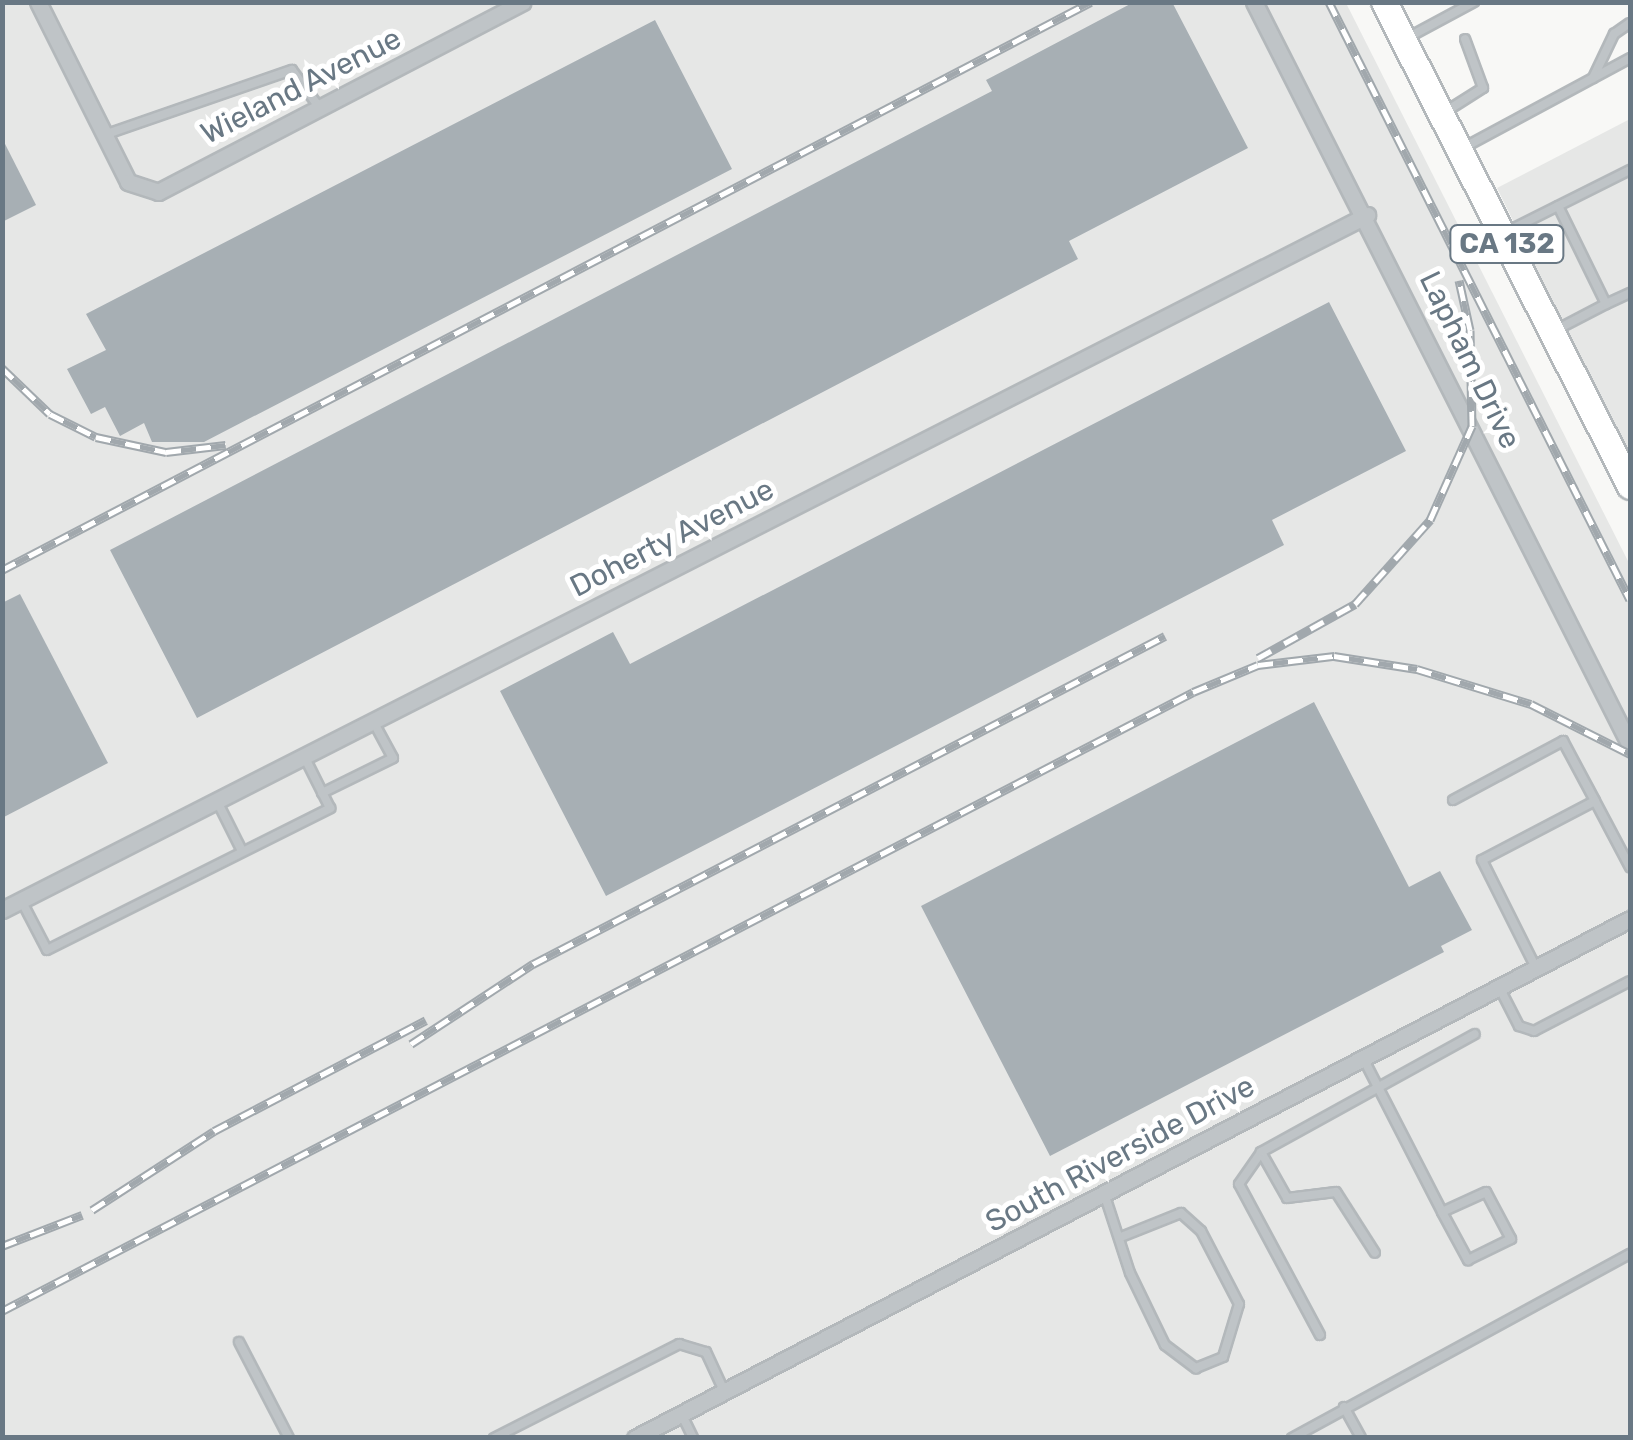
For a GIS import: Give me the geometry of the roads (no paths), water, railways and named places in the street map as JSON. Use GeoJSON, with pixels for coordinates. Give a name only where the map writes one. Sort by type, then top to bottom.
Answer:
{"type":"FeatureCollection","features":[{"type":"Feature","properties":{"kind":"main road","name":"CA 132"},"geometry":{"type":"LineString","coordinates":[[1384,2],[1630,486]]}},
{"type":"Feature","properties":{"kind":"street"},"geometry":{"type":"LineString","coordinates":[[38,2],[104,136]]}},
{"type":"Feature","properties":{"kind":"street","name":"Wieland Avenue"},"geometry":{"type":"LineString","coordinates":[[104,136],[128,182],[158,192],[523,2]]}},
{"type":"Feature","properties":{"kind":"street","name":"Lapham Drive"},"geometry":{"type":"LineString","coordinates":[[1254,2],[1367,215],[1630,745]]}},
{"type":"Feature","properties":{"kind":"street","name":"Doherty Avenue"},"geometry":{"type":"LineString","coordinates":[[2,910],[1367,215]]}},
{"type":"Feature","properties":{"kind":"street","name":"South Riverside Drive"},"geometry":{"type":"LineString","coordinates":[[635,1438],[1630,919]]}},
{"type":"Feature","properties":{"kind":"lane"},"geometry":{"type":"LineString","coordinates":[[1403,40],[1474,2]]}},
{"type":"Feature","properties":{"kind":"lane"},"geometry":{"type":"LineString","coordinates":[[1593,78],[1614,34],[1630,24]]}},
{"type":"Feature","properties":{"kind":"lane"},"geometry":{"type":"LineString","coordinates":[[1441,114],[1484,88],[1466,39]]}},
{"type":"Feature","properties":{"kind":"lane"},"geometry":{"type":"LineString","coordinates":[[1460,150],[1630,58]]}},
{"type":"Feature","properties":{"kind":"lane"},"geometry":{"type":"LineString","coordinates":[[104,136],[292,70],[319,108]]}},
{"type":"Feature","properties":{"kind":"lane"},"geometry":{"type":"LineString","coordinates":[[1502,234],[1630,170]]}},
{"type":"Feature","properties":{"kind":"lane"},"geometry":{"type":"LineString","coordinates":[[1558,206],[1606,304]]}},
{"type":"Feature","properties":{"kind":"lane"},"geometry":{"type":"LineString","coordinates":[[1552,332],[1630,293]]}},
{"type":"Feature","properties":{"kind":"lane"},"geometry":{"type":"LineString","coordinates":[[322,793],[393,758],[373,721]]}},
{"type":"Feature","properties":{"kind":"lane"},"geometry":{"type":"LineString","coordinates":[[1453,800],[1564,741],[1630,867]]}},
{"type":"Feature","properties":{"kind":"lane"},"geometry":{"type":"LineString","coordinates":[[21,900],[48,950],[330,808],[304,756]]}},
{"type":"Feature","properties":{"kind":"lane"},"geometry":{"type":"LineString","coordinates":[[216,801],[242,852]]}},
{"type":"Feature","properties":{"kind":"lane"},"geometry":{"type":"LineString","coordinates":[[1536,968],[1482,860],[1595,801]]}},
{"type":"Feature","properties":{"kind":"lane"},"geometry":{"type":"LineString","coordinates":[[1499,987],[1519,1026],[1534,1031],[1630,981]]}},
{"type":"Feature","properties":{"kind":"lane"},"geometry":{"type":"LineString","coordinates":[[1320,1335],[1240,1184],[1261,1152],[1475,1034]]}},
{"type":"Feature","properties":{"kind":"lane"},"geometry":{"type":"LineString","coordinates":[[1363,1058],[1442,1212],[1468,1260],[1511,1239],[1486,1192],[1442,1212]]}},
{"type":"Feature","properties":{"kind":"lane"},"geometry":{"type":"LineString","coordinates":[[1261,1152],[1287,1198],[1336,1192],[1375,1253]]}},
{"type":"Feature","properties":{"kind":"lane"},"geometry":{"type":"LineString","coordinates":[[1104,1193],[1122,1237],[1130,1273],[1165,1345],[1196,1368],[1223,1357],[1239,1304],[1201,1231],[1181,1213],[1122,1237]]}},
{"type":"Feature","properties":{"kind":"lane"},"geometry":{"type":"LineString","coordinates":[[1292,1438],[1630,1254]]}},
{"type":"Feature","properties":{"kind":"lane"},"geometry":{"type":"LineString","coordinates":[[239,1342],[289,1438]]}},
{"type":"Feature","properties":{"kind":"lane"},"geometry":{"type":"LineString","coordinates":[[494,1438],[679,1344],[706,1352],[724,1391]]}},
{"type":"Feature","properties":{"kind":"lane"},"geometry":{"type":"LineString","coordinates":[[1344,1407],[1361,1438]]}},
{"type":"Feature","properties":{"kind":"lane"},"geometry":{"type":"LineString","coordinates":[[681,1413],[693,1438]]}},
{"type":"Feature","properties":{"kind":"railway"},"geometry":{"type":"LineString","coordinates":[[2,570],[1091,2]]}},
{"type":"Feature","properties":{"kind":"railway"},"geometry":{"type":"LineString","coordinates":[[1329,2],[1630,600]]}},
{"type":"Feature","properties":{"kind":"railway"},"geometry":{"type":"LineString","coordinates":[[1258,658],[1355,604],[1430,520],[1472,426],[1470,330],[1459,280]]}},
{"type":"Feature","properties":{"kind":"railway"},"geometry":{"type":"LineString","coordinates":[[2,368],[50,414],[96,437],[166,452],[226,445]]}},
{"type":"Feature","properties":{"kind":"railway"},"geometry":{"type":"LineString","coordinates":[[411,1044],[533,964],[1165,636]]}},
{"type":"Feature","properties":{"kind":"railway"},"geometry":{"type":"LineString","coordinates":[[2,1311],[1193,692],[1258,665],[1334,656],[1417,669],[1531,704],[1630,754]]}},
{"type":"Feature","properties":{"kind":"railway"},"geometry":{"type":"LineString","coordinates":[[92,1210],[214,1131],[426,1020]]}},
{"type":"Feature","properties":{"kind":"railway"},"geometry":{"type":"LineString","coordinates":[[2,1246],[82,1215]]}}]}
